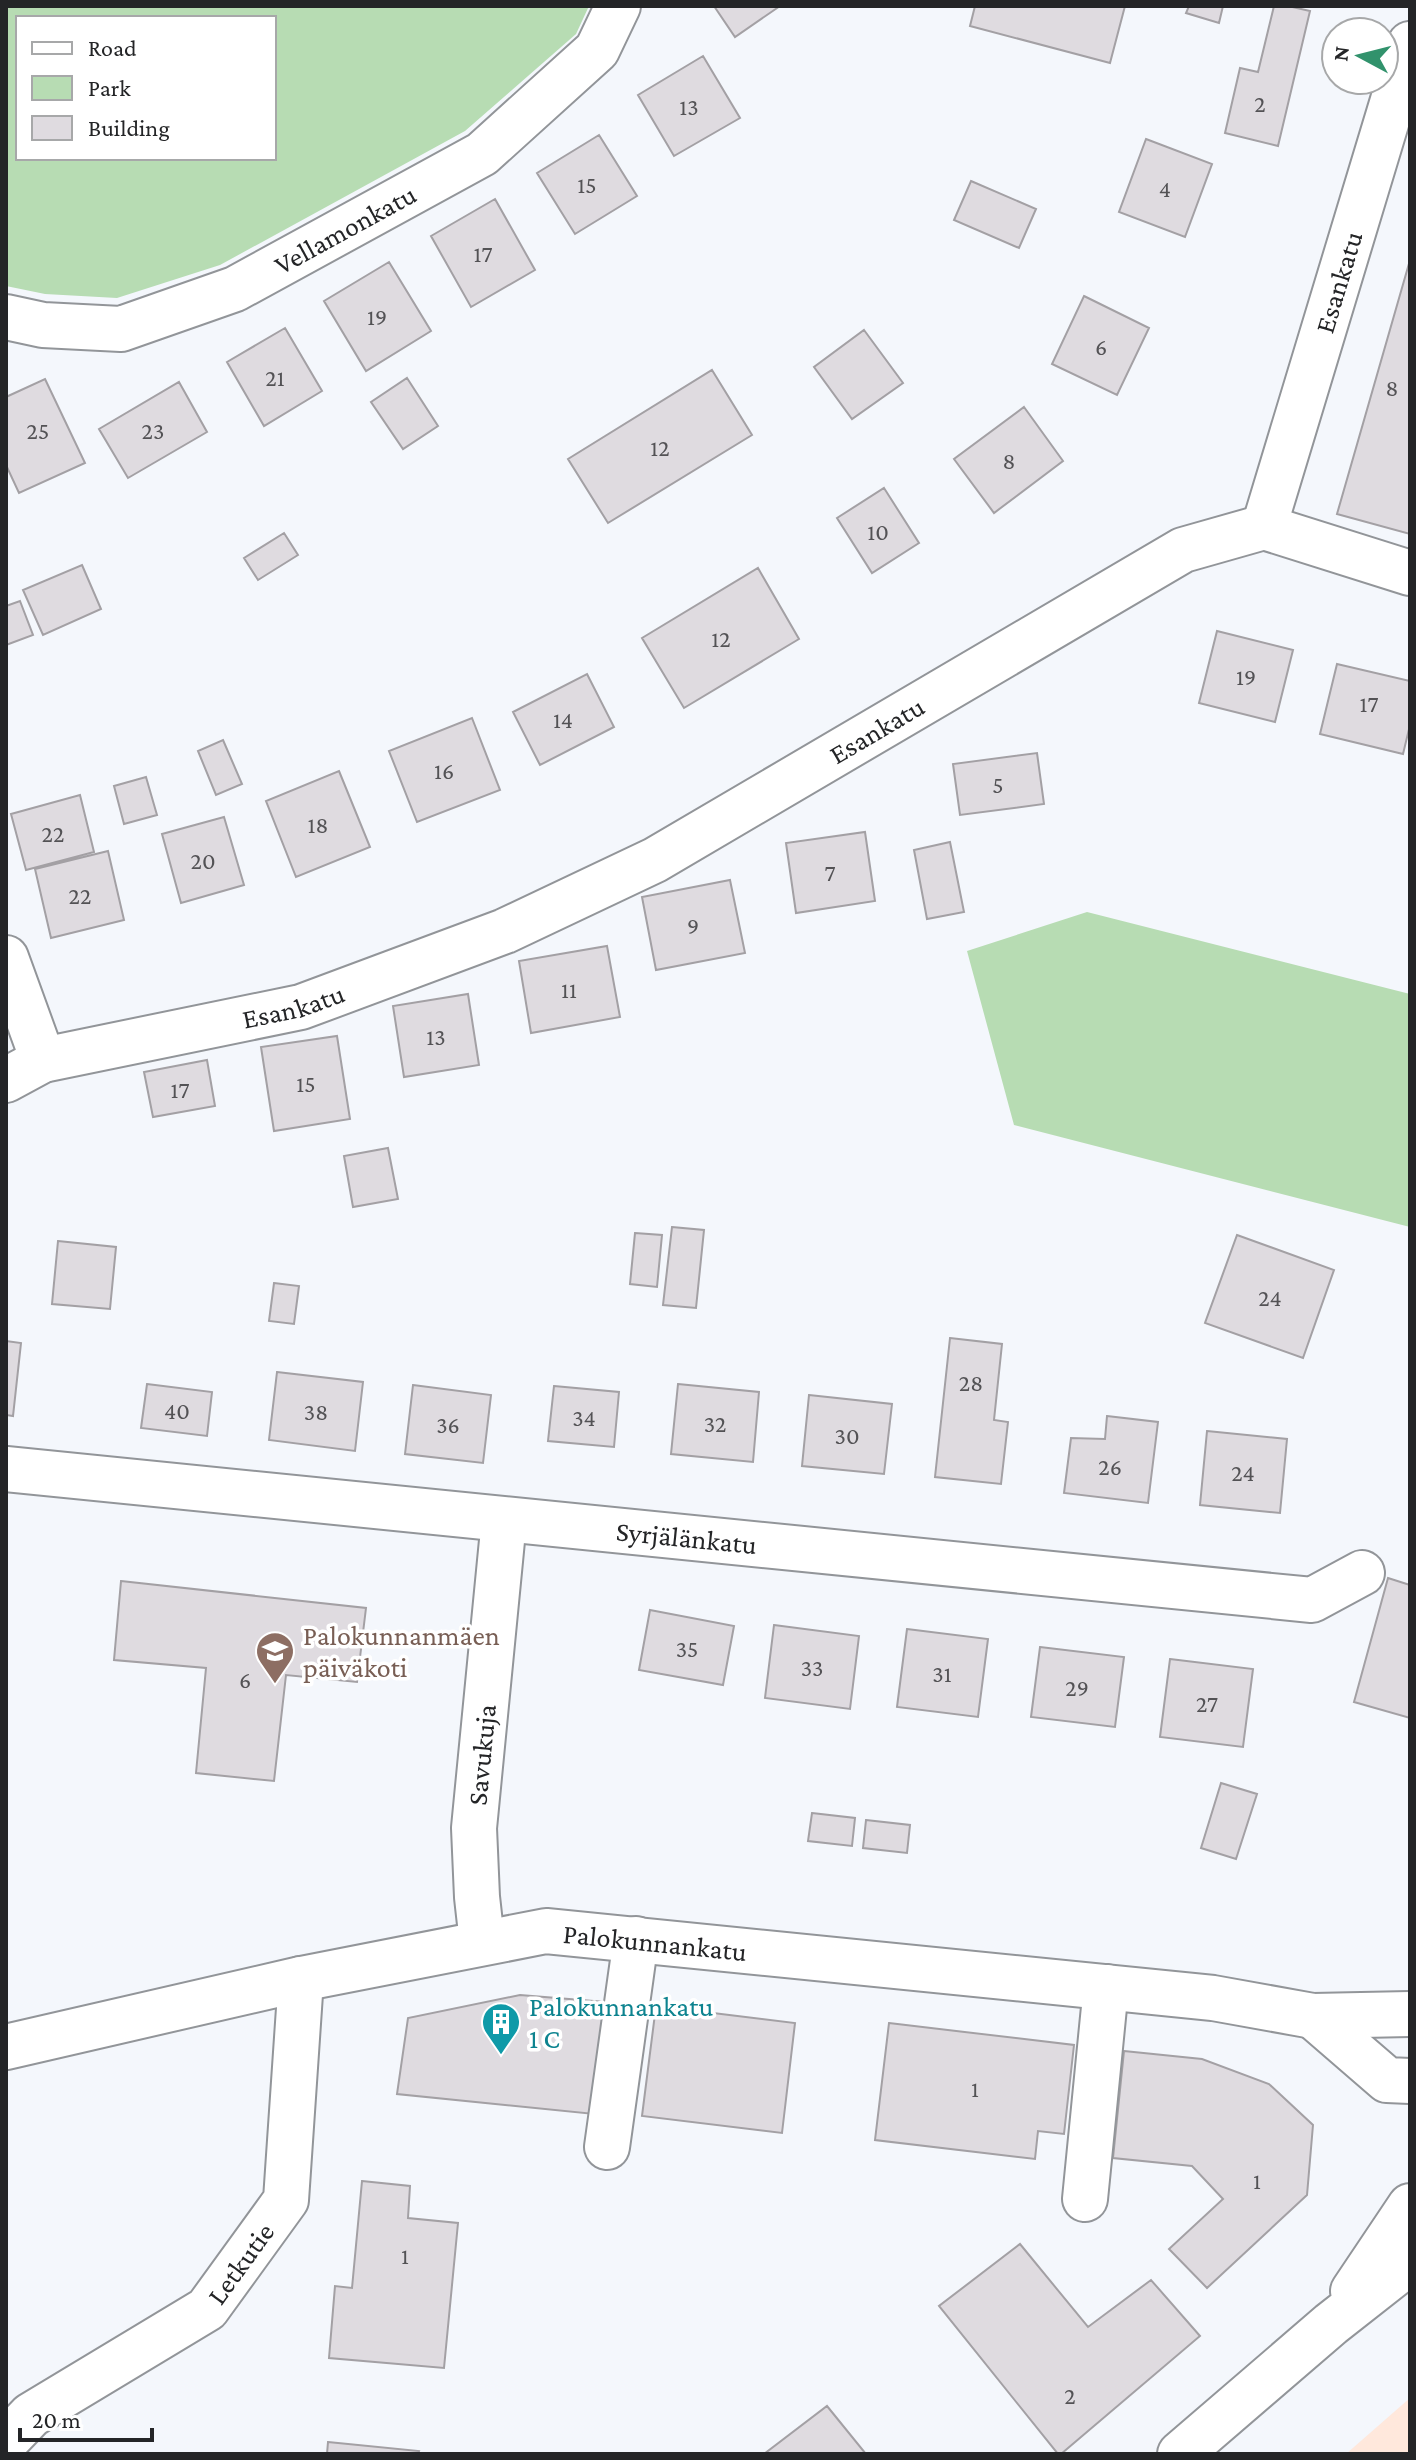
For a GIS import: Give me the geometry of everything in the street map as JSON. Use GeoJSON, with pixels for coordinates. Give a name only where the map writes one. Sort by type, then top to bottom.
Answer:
{"type":"FeatureCollection","features":[{"type":"Feature","properties":{"kind":"street","name":"Vellamonkatu"},"geometry":{"type":"LineString","coordinates":[[6,317],[43,325],[121,329],[235,289],[482,154],[597,50],[618,6]]}},
{"type":"Feature","properties":{"kind":"street","name":"Esankatu"},"geometry":{"type":"LineString","coordinates":[[24,1070],[301,1007],[505,931],[655,860],[1183,550],[1264,527],[1410,44]]}},
{"type":"Feature","properties":{"kind":"street"},"geometry":{"type":"LineString","coordinates":[[1264,527],[1410,573]]}},
{"type":"Feature","properties":{"kind":"street"},"geometry":{"type":"LineString","coordinates":[[6,958],[24,1070]]}},
{"type":"Feature","properties":{"kind":"street","name":"Syrjälänkatu"},"geometry":{"type":"LineString","coordinates":[[6,1469],[1312,1600],[1362,1573]]}},
{"type":"Feature","properties":{"kind":"street","name":"Savukuja"},"geometry":{"type":"LineString","coordinates":[[482,1942],[474,1828],[504,1520]]}},
{"type":"Feature","properties":{"kind":"street","name":"Palokunnankatu"},"geometry":{"type":"LineString","coordinates":[[6,2047],[301,1979],[546,1931],[1213,1998],[1313,2016],[1410,2014]]}},
{"type":"Feature","properties":{"kind":"street"},"geometry":{"type":"LineString","coordinates":[[607,2147],[636,1939]]}},
{"type":"Feature","properties":{"kind":"street","name":"Letkutie"},"geometry":{"type":"LineString","coordinates":[[6,2441],[31,2415],[207,2309],[286,2200],[301,1979]]}},
{"type":"Feature","properties":{"kind":"street"},"geometry":{"type":"LineString","coordinates":[[1085,2199],[1106,1987]]}},
{"type":"Feature","properties":{"kind":"street"},"geometry":{"type":"LineString","coordinates":[[1313,2016],[1387,2080],[1410,2081]]}},
{"type":"Feature","properties":{"kind":"street"},"geometry":{"type":"LineString","coordinates":[[1331,2324],[1410,2206]]}},
{"type":"Feature","properties":{"kind":"street"},"geometry":{"type":"LineString","coordinates":[[1180,2454],[1331,2324],[1410,2262]]}},
{"type":"Feature","properties":{"kind":"shaded area"},"geometry":{"type":"Polygon","coordinates":[[[1410,2398],[1410,2454],[1346,2454],[1410,2398]]]}},
{"type":"Feature","properties":{"kind":"green space"},"geometry":{"type":"Polygon","coordinates":[[[6,6],[589,6],[576,34],[465,131],[220,265],[117,298],[45,294],[6,286],[6,6]]]}},
{"type":"Feature","properties":{"kind":"green space"},"geometry":{"type":"Polygon","coordinates":[[[1087,912],[1410,994],[1410,1227],[1014,1125],[967,951],[1087,912]]]}},
{"type":"Feature","properties":{"kind":"building"},"geometry":{"type":"Polygon","coordinates":[[[714,6],[780,6],[735,37],[714,6]]]}},
{"type":"Feature","properties":{"kind":"building"},"geometry":{"type":"Polygon","coordinates":[[[975,6],[1125,6],[1110,63],[970,26],[975,6]]]}},
{"type":"Feature","properties":{"kind":"building"},"geometry":{"type":"Polygon","coordinates":[[[1189,6],[1223,6],[1219,23],[1186,13],[1189,6]]]}},
{"type":"Feature","properties":{"kind":"building"},"geometry":{"type":"Polygon","coordinates":[[[1274,6],[1310,11],[1278,146],[1225,133],[1240,68],[1258,72],[1274,6]]]}},
{"type":"Feature","properties":{"kind":"building"},"geometry":{"type":"Polygon","coordinates":[[[703,56],[740,118],[674,156],[638,95],[703,56]]]}},
{"type":"Feature","properties":{"kind":"building"},"geometry":{"type":"Polygon","coordinates":[[[599,135],[637,196],[575,234],[537,173],[599,135]]]}},
{"type":"Feature","properties":{"kind":"building"},"geometry":{"type":"Polygon","coordinates":[[[1146,139],[1212,164],[1185,237],[1119,212],[1146,139]]]}},
{"type":"Feature","properties":{"kind":"building"},"geometry":{"type":"Polygon","coordinates":[[[971,181],[1036,209],[1019,248],[954,220],[971,181]]]}},
{"type":"Feature","properties":{"kind":"building"},"geometry":{"type":"Polygon","coordinates":[[[495,199],[535,270],[471,307],[431,236],[495,199]]]}},
{"type":"Feature","properties":{"kind":"building"},"geometry":{"type":"Polygon","coordinates":[[[1410,260],[1410,534],[1337,514],[1410,260]]]}},
{"type":"Feature","properties":{"kind":"building"},"geometry":{"type":"Polygon","coordinates":[[[389,262],[431,331],[366,371],[324,301],[389,262]]]}},
{"type":"Feature","properties":{"kind":"building"},"geometry":{"type":"Polygon","coordinates":[[[1084,296],[1149,328],[1117,395],[1052,364],[1084,296]]]}},
{"type":"Feature","properties":{"kind":"building"},"geometry":{"type":"Polygon","coordinates":[[[285,328],[322,391],[264,426],[227,362],[285,328]]]}},
{"type":"Feature","properties":{"kind":"building"},"geometry":{"type":"Polygon","coordinates":[[[864,330],[903,383],[852,419],[814,367],[864,330]]]}},
{"type":"Feature","properties":{"kind":"building"},"geometry":{"type":"Polygon","coordinates":[[[712,370],[752,435],[608,523],[568,459],[712,370]]]}},
{"type":"Feature","properties":{"kind":"building"},"geometry":{"type":"Polygon","coordinates":[[[407,378],[438,426],[403,449],[371,402],[407,378]]]}},
{"type":"Feature","properties":{"kind":"building"},"geometry":{"type":"Polygon","coordinates":[[[45,379],[85,463],[19,493],[6,465],[6,397],[45,379]]]}},
{"type":"Feature","properties":{"kind":"building"},"geometry":{"type":"Polygon","coordinates":[[[179,382],[207,432],[128,478],[99,429],[179,382]]]}},
{"type":"Feature","properties":{"kind":"building"},"geometry":{"type":"Polygon","coordinates":[[[1024,407],[1063,461],[994,513],[954,459],[1024,407]]]}},
{"type":"Feature","properties":{"kind":"building"},"geometry":{"type":"Polygon","coordinates":[[[884,488],[919,543],[872,573],[837,518],[884,488]]]}},
{"type":"Feature","properties":{"kind":"building"},"geometry":{"type":"Polygon","coordinates":[[[284,533],[298,555],[258,580],[244,558],[284,533]]]}},
{"type":"Feature","properties":{"kind":"building"},"geometry":{"type":"Polygon","coordinates":[[[82,565],[101,609],[43,635],[23,590],[82,565]]]}},
{"type":"Feature","properties":{"kind":"building"},"geometry":{"type":"Polygon","coordinates":[[[758,568],[799,639],[684,708],[642,638],[758,568]]]}},
{"type":"Feature","properties":{"kind":"building"},"geometry":{"type":"Polygon","coordinates":[[[20,601],[33,635],[6,645],[6,606],[20,601]]]}},
{"type":"Feature","properties":{"kind":"building"},"geometry":{"type":"Polygon","coordinates":[[[1217,631],[1293,650],[1275,722],[1199,703],[1217,631]]]}},
{"type":"Feature","properties":{"kind":"building"},"geometry":{"type":"Polygon","coordinates":[[[1337,664],[1410,681],[1410,725],[1403,754],[1320,734],[1337,664]]]}},
{"type":"Feature","properties":{"kind":"building"},"geometry":{"type":"Polygon","coordinates":[[[587,674],[614,727],[540,765],[513,712],[587,674]]]}},
{"type":"Feature","properties":{"kind":"building"},"geometry":{"type":"Polygon","coordinates":[[[472,718],[500,790],[417,822],[389,751],[472,718]]]}},
{"type":"Feature","properties":{"kind":"building"},"geometry":{"type":"Polygon","coordinates":[[[223,740],[242,784],[216,795],[198,751],[223,740]]]}},
{"type":"Feature","properties":{"kind":"building"},"geometry":{"type":"Polygon","coordinates":[[[1037,753],[1044,804],[960,815],[953,764],[1037,753]]]}},
{"type":"Feature","properties":{"kind":"building"},"geometry":{"type":"Polygon","coordinates":[[[339,771],[370,847],[296,877],[266,801],[339,771]]]}},
{"type":"Feature","properties":{"kind":"building"},"geometry":{"type":"Polygon","coordinates":[[[146,777],[157,815],[124,824],[114,786],[146,777]]]}},
{"type":"Feature","properties":{"kind":"building"},"geometry":{"type":"Polygon","coordinates":[[[80,795],[94,852],[26,870],[11,814],[80,795]]]}},
{"type":"Feature","properties":{"kind":"building"},"geometry":{"type":"Polygon","coordinates":[[[224,817],[244,885],[181,903],[162,834],[224,817]]]}},
{"type":"Feature","properties":{"kind":"building"},"geometry":{"type":"Polygon","coordinates":[[[865,832],[875,901],[796,913],[786,843],[865,832]]]}},
{"type":"Feature","properties":{"kind":"building"},"geometry":{"type":"Polygon","coordinates":[[[950,842],[964,912],[927,919],[914,850],[950,842]]]}},
{"type":"Feature","properties":{"kind":"building"},"geometry":{"type":"Polygon","coordinates":[[[108,851],[124,920],[51,938],[35,869],[108,851]]]}},
{"type":"Feature","properties":{"kind":"building"},"geometry":{"type":"Polygon","coordinates":[[[730,880],[745,953],[656,970],[642,897],[730,880]]]}},
{"type":"Feature","properties":{"kind":"building"},"geometry":{"type":"Polygon","coordinates":[[[607,946],[620,1017],[531,1033],[519,961],[607,946]]]}},
{"type":"Feature","properties":{"kind":"building"},"geometry":{"type":"Polygon","coordinates":[[[468,994],[479,1065],[404,1077],[393,1006],[468,994]]]}},
{"type":"Feature","properties":{"kind":"building"},"geometry":{"type":"Polygon","coordinates":[[[337,1036],[350,1119],[274,1131],[261,1047],[337,1036]]]}},
{"type":"Feature","properties":{"kind":"building"},"geometry":{"type":"Polygon","coordinates":[[[207,1060],[215,1106],[153,1117],[144,1072],[207,1060]]]}},
{"type":"Feature","properties":{"kind":"building"},"geometry":{"type":"Polygon","coordinates":[[[388,1148],[398,1199],[353,1207],[344,1156],[388,1148]]]}},
{"type":"Feature","properties":{"kind":"building"},"geometry":{"type":"Polygon","coordinates":[[[672,1227],[704,1230],[696,1308],[663,1305],[672,1227]]]}},
{"type":"Feature","properties":{"kind":"building"},"geometry":{"type":"Polygon","coordinates":[[[635,1233],[662,1235],[657,1287],[630,1284],[635,1233]]]}},
{"type":"Feature","properties":{"kind":"building"},"geometry":{"type":"Polygon","coordinates":[[[1237,1235],[1334,1270],[1303,1358],[1205,1323],[1237,1235]]]}},
{"type":"Feature","properties":{"kind":"building"},"geometry":{"type":"Polygon","coordinates":[[[58,1241],[116,1247],[110,1309],[52,1304],[58,1241]]]}},
{"type":"Feature","properties":{"kind":"building"},"geometry":{"type":"Polygon","coordinates":[[[274,1283],[299,1286],[294,1324],[269,1321],[274,1283]]]}},
{"type":"Feature","properties":{"kind":"building"},"geometry":{"type":"Polygon","coordinates":[[[950,1338],[1002,1344],[994,1420],[1008,1422],[1001,1484],[935,1477],[950,1338]]]}},
{"type":"Feature","properties":{"kind":"building"},"geometry":{"type":"Polygon","coordinates":[[[6,1341],[21,1343],[13,1416],[6,1415],[6,1341]]]}},
{"type":"Feature","properties":{"kind":"building"},"geometry":{"type":"Polygon","coordinates":[[[277,1372],[363,1382],[355,1451],[269,1440],[277,1372]]]}},
{"type":"Feature","properties":{"kind":"building"},"geometry":{"type":"Polygon","coordinates":[[[147,1384],[212,1392],[207,1436],[141,1428],[147,1384]]]}},
{"type":"Feature","properties":{"kind":"building"},"geometry":{"type":"Polygon","coordinates":[[[678,1384],[759,1392],[753,1462],[671,1454],[678,1384]]]}},
{"type":"Feature","properties":{"kind":"building"},"geometry":{"type":"Polygon","coordinates":[[[413,1385],[491,1395],[483,1463],[405,1454],[413,1385]]]}},
{"type":"Feature","properties":{"kind":"building"},"geometry":{"type":"Polygon","coordinates":[[[554,1386],[619,1392],[614,1447],[548,1441],[554,1386]]]}},
{"type":"Feature","properties":{"kind":"building"},"geometry":{"type":"Polygon","coordinates":[[[809,1395],[892,1404],[884,1474],[802,1466],[809,1395]]]}},
{"type":"Feature","properties":{"kind":"building"},"geometry":{"type":"Polygon","coordinates":[[[1107,1416],[1158,1422],[1148,1503],[1064,1493],[1071,1438],[1105,1439],[1107,1416]]]}},
{"type":"Feature","properties":{"kind":"building"},"geometry":{"type":"Polygon","coordinates":[[[1207,1431],[1287,1439],[1280,1513],[1200,1505],[1207,1431]]]}},
{"type":"Feature","properties":{"kind":"building"},"geometry":{"type":"Polygon","coordinates":[[[1388,1578],[1410,1585],[1410,1718],[1354,1702],[1388,1578]]]}},
{"type":"Feature","properties":{"kind":"building"},"geometry":{"type":"Polygon","coordinates":[[[121,1581],[366,1608],[357,1682],[286,1675],[274,1781],[196,1773],[206,1668],[114,1660],[121,1581]]]}},
{"type":"Feature","properties":{"kind":"building"},"geometry":{"type":"Polygon","coordinates":[[[650,1610],[734,1626],[723,1685],[639,1670],[650,1610]]]}},
{"type":"Feature","properties":{"kind":"building"},"geometry":{"type":"Polygon","coordinates":[[[774,1625],[859,1636],[850,1709],[765,1698],[774,1625]]]}},
{"type":"Feature","properties":{"kind":"building"},"geometry":{"type":"Polygon","coordinates":[[[907,1629],[988,1639],[978,1717],[897,1707],[907,1629]]]}},
{"type":"Feature","properties":{"kind":"building"},"geometry":{"type":"Polygon","coordinates":[[[1040,1647],[1124,1657],[1115,1727],[1031,1717],[1040,1647]]]}},
{"type":"Feature","properties":{"kind":"building"},"geometry":{"type":"Polygon","coordinates":[[[1170,1659],[1253,1669],[1243,1747],[1160,1737],[1170,1659]]]}},
{"type":"Feature","properties":{"kind":"building"},"geometry":{"type":"Polygon","coordinates":[[[1221,1783],[1257,1794],[1236,1859],[1201,1848],[1221,1783]]]}},
{"type":"Feature","properties":{"kind":"building"},"geometry":{"type":"Polygon","coordinates":[[[812,1813],[855,1818],[852,1846],[808,1841],[812,1813]]]}},
{"type":"Feature","properties":{"kind":"building"},"geometry":{"type":"Polygon","coordinates":[[[866,1820],[910,1825],[907,1853],[863,1848],[866,1820]]]}},
{"type":"Feature","properties":{"kind":"building","name":"Palokunnankatu 1 C"},"geometry":{"type":"Polygon","coordinates":[[[520,1995],[605,2002],[594,2114],[397,2094],[408,2018],[520,1995]]]}},
{"type":"Feature","properties":{"kind":"building"},"geometry":{"type":"Polygon","coordinates":[[[656,2006],[795,2023],[782,2133],[642,2116],[656,2006]]]}},
{"type":"Feature","properties":{"kind":"building"},"geometry":{"type":"Polygon","coordinates":[[[889,2023],[1074,2045],[1064,2134],[1038,2131],[1035,2159],[875,2140],[889,2023]]]}},
{"type":"Feature","properties":{"kind":"building"},"geometry":{"type":"Polygon","coordinates":[[[1124,2051],[1202,2059],[1269,2084],[1313,2125],[1307,2195],[1207,2288],[1169,2249],[1223,2199],[1192,2166],[1113,2158],[1124,2051]]]}},
{"type":"Feature","properties":{"kind":"building"},"geometry":{"type":"Polygon","coordinates":[[[362,2181],[410,2186],[408,2218],[458,2223],[444,2368],[329,2358],[335,2286],[352,2288],[362,2181]]]}},
{"type":"Feature","properties":{"kind":"building"},"geometry":{"type":"Polygon","coordinates":[[[1020,2244],[1088,2327],[1151,2280],[1200,2336],[1061,2454],[939,2306],[1020,2244]]]}},
{"type":"Feature","properties":{"kind":"building"},"geometry":{"type":"Polygon","coordinates":[[[827,2406],[866,2454],[764,2454],[827,2406]]]}},
{"type":"Feature","properties":{"kind":"building"},"geometry":{"type":"Polygon","coordinates":[[[328,2442],[419,2451],[418,2454],[327,2454],[328,2442]]]}},
{"type":"Feature","properties":{"kind":"place","name":"Palokunnanmäen päiväkoti"},"geometry":{"type":"Point","coordinates":[275,1685]}},
{"type":"Feature","properties":{"kind":"place","name":"Palokunnankatu 1 C"},"geometry":{"type":"Point","coordinates":[501,2056]}}]}
